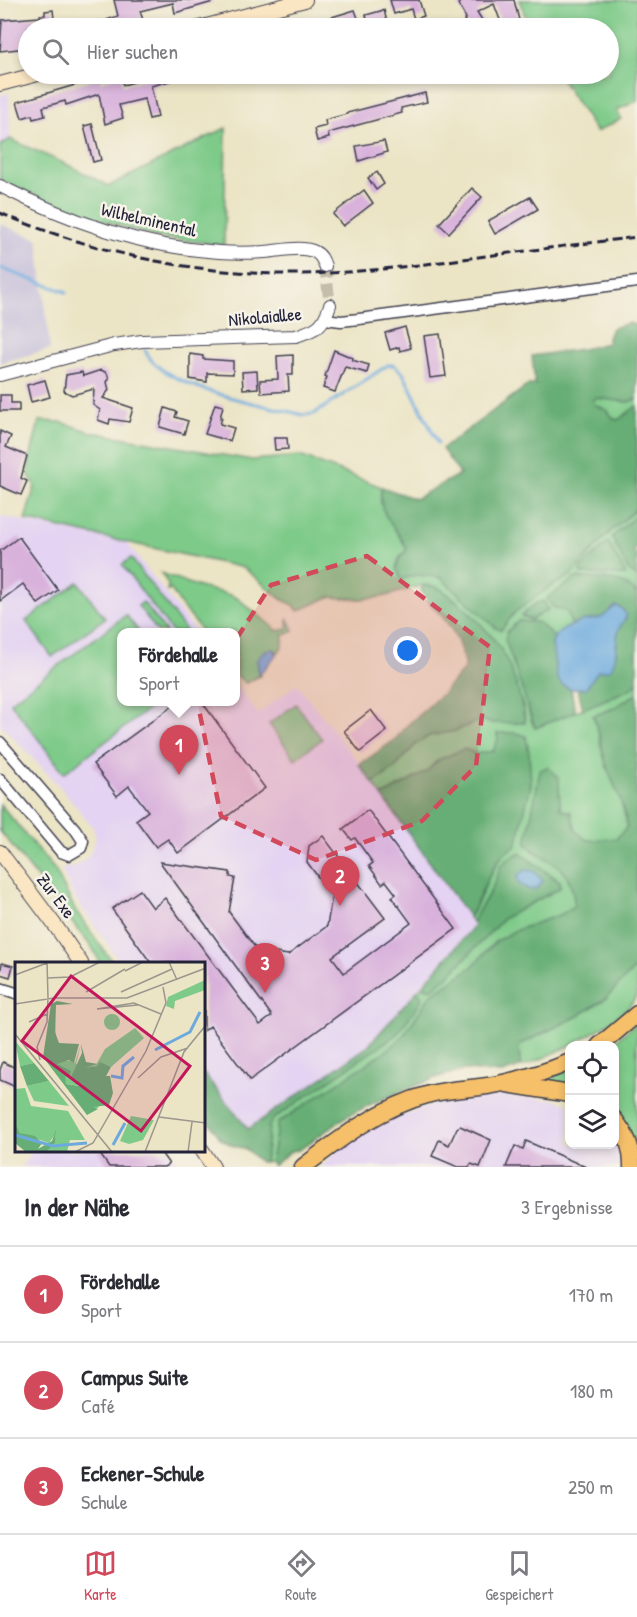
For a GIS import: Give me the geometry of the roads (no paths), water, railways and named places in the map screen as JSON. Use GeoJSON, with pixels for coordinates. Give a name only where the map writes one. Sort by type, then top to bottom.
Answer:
{"type":"FeatureCollection","features":[{"type":"Feature","properties":{"kind":"highway"},"geometry":{"type":"LineString","coordinates":[[605,1041],[637,1014]]}},
{"type":"Feature","properties":{"kind":"highway"},"geometry":{"type":"LineString","coordinates":[[303,1167],[347,1133],[400,1104],[431,1094],[503,1083],[565,1064]]}},
{"type":"Feature","properties":{"kind":"highway"},"geometry":{"type":"LineString","coordinates":[[503,1083],[565,1093]]}},
{"type":"Feature","properties":{"kind":"highway"},"geometry":{"type":"LineString","coordinates":[[619,1125],[632,1151],[632,1167]]}},
{"type":"Feature","properties":{"kind":"main road"},"geometry":{"type":"LineString","coordinates":[[238,18],[305,0]]}},
{"type":"Feature","properties":{"kind":"main road"},"geometry":{"type":"LineString","coordinates":[[0,84],[18,79]]}},
{"type":"Feature","properties":{"kind":"main road","name":"Zur Exe"},"geometry":{"type":"LineString","coordinates":[[0,852],[80,962]]}},
{"type":"Feature","properties":{"kind":"main road"},"geometry":{"type":"LineString","coordinates":[[203,1152],[213,1167]]}},
{"type":"Feature","properties":{"kind":"street","name":"Wilhelminental"},"geometry":{"type":"LineString","coordinates":[[0,186],[44,207],[122,236],[197,250],[252,252],[306,249],[318,254],[325,267]]}},
{"type":"Feature","properties":{"kind":"street","name":"Nikolaiallee"},"geometry":{"type":"LineString","coordinates":[[0,375],[114,345],[142,341],[296,336],[316,330],[325,319],[341,321],[359,319],[637,282]]}},
{"type":"Feature","properties":{"kind":"street"},"geometry":{"type":"LineString","coordinates":[[325,319],[330,305]]}},
{"type":"Feature","properties":{"kind":"street"},"geometry":{"type":"LineString","coordinates":[[0,742],[75,829],[83,841],[81,848],[69,855],[61,852],[0,779]]}},
{"type":"Feature","properties":{"kind":"street"},"geometry":{"type":"LineString","coordinates":[[0,988],[15,993]]}},
{"type":"Feature","properties":{"kind":"water"},"geometry":{"type":"Polygon","coordinates":[[[616,606],[627,615],[619,630],[613,665],[610,670],[598,671],[586,688],[571,689],[562,685],[557,678],[552,644],[554,637],[564,629],[582,621],[601,618],[616,606]]]}},
{"type":"Feature","properties":{"kind":"water"},"geometry":{"type":"Polygon","coordinates":[[[271,649],[277,654],[259,675],[257,660],[264,651],[271,649]]]}},
{"type":"Feature","properties":{"kind":"water"},"geometry":{"type":"Polygon","coordinates":[[[525,870],[534,871],[543,881],[538,888],[530,890],[519,884],[517,876],[525,870]]]}},
{"type":"Feature","properties":{"kind":"waterway"},"geometry":{"type":"LineString","coordinates":[[0,268],[66,292]]}},
{"type":"Feature","properties":{"kind":"waterway"},"geometry":{"type":"LineString","coordinates":[[145,350],[154,363],[170,375],[191,385],[240,400],[303,415],[314,414],[388,365],[394,365],[403,373],[438,443]]}},
{"type":"Feature","properties":{"kind":"tunnel"},"geometry":{"type":"LineString","coordinates":[[325,266],[330,305]]}},
{"type":"Feature","properties":{"kind":"railway"},"geometry":{"type":"LineString","coordinates":[[0,213],[73,240],[148,259],[224,271],[263,274],[386,269],[637,237]]}},
{"type":"Feature","properties":{"kind":"place","name":"Fördehalle"},"geometry":{"type":"Point","coordinates":[179,775]}},
{"type":"Feature","properties":{"kind":"place","name":"Campus Suite"},"geometry":{"type":"Point","coordinates":[340,906]}},
{"type":"Feature","properties":{"kind":"place","name":"Eckener-Schule"},"geometry":{"type":"Point","coordinates":[265,993]}}]}
